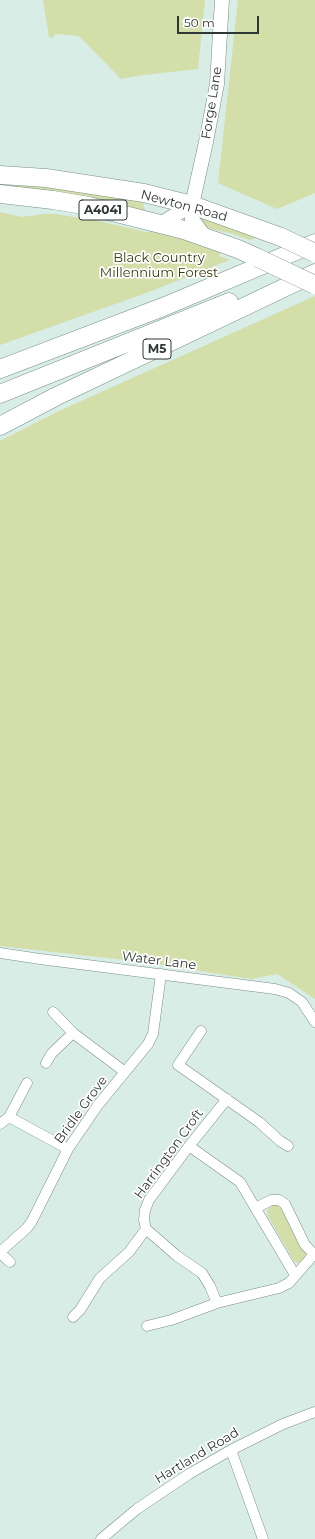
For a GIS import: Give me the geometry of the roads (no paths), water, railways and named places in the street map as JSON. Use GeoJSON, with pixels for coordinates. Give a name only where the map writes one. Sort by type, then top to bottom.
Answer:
{"type":"FeatureCollection","features":[{"type":"Feature","properties":{"kind":"highway","name":"Newton Road"},"geometry":{"type":"LineString","coordinates":[[0,175],[46,178],[126,191],[192,205],[281,237],[315,253]]}},
{"type":"Feature","properties":{"kind":"highway"},"geometry":{"type":"LineString","coordinates":[[0,190],[23,196]]}},
{"type":"Feature","properties":{"kind":"highway","name":"Newton Road"},"geometry":{"type":"LineString","coordinates":[[0,194],[89,206],[160,224],[205,237],[238,249],[315,285]]}},
{"type":"Feature","properties":{"kind":"highway"},"geometry":{"type":"LineString","coordinates":[[0,369],[163,307],[315,243]]}},
{"type":"Feature","properties":{"kind":"highway","name":"M5"},"geometry":{"type":"LineString","coordinates":[[0,394],[315,266]]}},
{"type":"Feature","properties":{"kind":"highway","name":"M5"},"geometry":{"type":"LineString","coordinates":[[0,426],[62,393],[315,273]]}},
{"type":"Feature","properties":{"kind":"street","name":"Forge Lane"},"geometry":{"type":"LineString","coordinates":[[205,237],[192,219],[192,205],[217,84],[222,0]]}},
{"type":"Feature","properties":{"kind":"street"},"geometry":{"type":"LineString","coordinates":[[160,224],[192,205]]}},
{"type":"Feature","properties":{"kind":"street","name":"Water Lane"},"geometry":{"type":"LineString","coordinates":[[0,953],[275,989],[296,997],[308,1010],[315,1022]]}},
{"type":"Feature","properties":{"kind":"street","name":"Bridle Grove"},"geometry":{"type":"LineString","coordinates":[[10,1262],[0,1252],[27,1228],[32,1221],[68,1149],[98,1106],[148,1044],[152,1034],[161,974]]}},
{"type":"Feature","properties":{"kind":"street"},"geometry":{"type":"LineString","coordinates":[[53,1012],[73,1033],[125,1072]]}},
{"type":"Feature","properties":{"kind":"street"},"geometry":{"type":"LineString","coordinates":[[201,1031],[178,1065],[259,1122],[280,1141],[288,1146]]}},
{"type":"Feature","properties":{"kind":"street"},"geometry":{"type":"LineString","coordinates":[[46,1063],[52,1053],[73,1033]]}},
{"type":"Feature","properties":{"kind":"street"},"geometry":{"type":"LineString","coordinates":[[0,1124],[9,1117],[27,1083]]}},
{"type":"Feature","properties":{"kind":"street","name":"Harrington Croft"},"geometry":{"type":"LineString","coordinates":[[146,1229],[144,1220],[145,1210],[149,1200],[189,1146],[227,1099]]}},
{"type":"Feature","properties":{"kind":"street"},"geometry":{"type":"LineString","coordinates":[[9,1117],[68,1149]]}},
{"type":"Feature","properties":{"kind":"street"},"geometry":{"type":"LineString","coordinates":[[189,1146],[240,1182],[295,1275]]}},
{"type":"Feature","properties":{"kind":"street"},"geometry":{"type":"LineString","coordinates":[[147,1326],[171,1320],[217,1302],[279,1288],[289,1283],[315,1254],[305,1245],[285,1204],[279,1200],[271,1200],[256,1208]]}},
{"type":"Feature","properties":{"kind":"street"},"geometry":{"type":"LineString","coordinates":[[72,1316],[80,1310],[100,1278],[129,1252],[146,1229],[177,1256],[202,1273],[217,1302]]}},
{"type":"Feature","properties":{"kind":"street","name":"Hartland Road"},"geometry":{"type":"LineString","coordinates":[[101,1539],[150,1500],[189,1474],[231,1450],[283,1424],[315,1412]]}},
{"type":"Feature","properties":{"kind":"street"},"geometry":{"type":"LineString","coordinates":[[231,1450],[263,1539]]}},
{"type":"Feature","properties":{"kind":"park label","name":"Black Country Millennium Forest"},"geometry":{"type":"Point","coordinates":[159,266]}}]}
